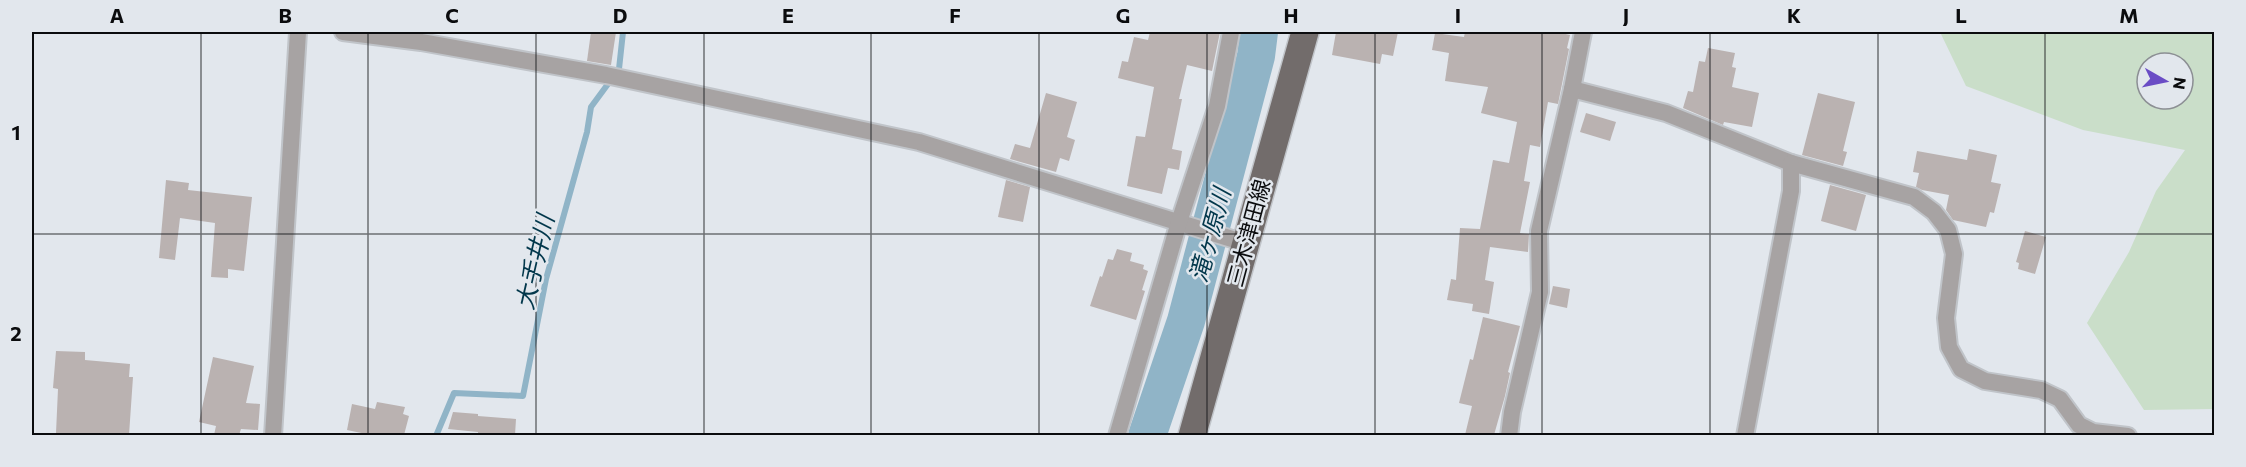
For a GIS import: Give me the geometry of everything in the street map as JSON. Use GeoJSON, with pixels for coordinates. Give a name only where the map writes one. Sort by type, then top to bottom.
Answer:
{"type":"FeatureCollection","features":[{"type":"Feature","properties":{"kind":"main road","name":"三木津田線"},"geometry":{"type":"LineString","coordinates":[[1192,435],[1239,241],[1305,32]]}},
{"type":"Feature","properties":{"kind":"street"},"geometry":{"type":"LineString","coordinates":[[273,435],[298,32]]}},
{"type":"Feature","properties":{"kind":"street"},"geometry":{"type":"LineString","coordinates":[[343,32],[421,42],[606,75],[919,142],[1239,241]]}},
{"type":"Feature","properties":{"kind":"street"},"geometry":{"type":"LineString","coordinates":[[1117,435],[1185,224],[1217,105],[1231,32]]}},
{"type":"Feature","properties":{"kind":"street"},"geometry":{"type":"LineString","coordinates":[[1509,435],[1512,412],[1540,292],[1539,231],[1583,32]]}},
{"type":"Feature","properties":{"kind":"street"},"geometry":{"type":"LineString","coordinates":[[1572,89],[1666,113],[1791,163],[1914,197],[1934,212],[1948,230],[1954,254],[1946,318],[1949,347],[1961,369],[1985,381],[2041,390],[2060,399],[2079,425],[2092,432],[2128,435]]}},
{"type":"Feature","properties":{"kind":"street"},"geometry":{"type":"LineString","coordinates":[[1744,435],[1791,191],[1791,163]]}},
{"type":"Feature","properties":{"kind":"green space"},"geometry":{"type":"Polygon","coordinates":[[[1940,32],[2214,32],[2214,409],[2144,410],[2087,323],[2129,252],[2156,191],[2185,150],[2083,130],[1966,86],[1940,32]]]}},
{"type":"Feature","properties":{"kind":"building"},"geometry":{"type":"Polygon","coordinates":[[[591,32],[616,32],[611,65],[587,61],[591,32]]]}},
{"type":"Feature","properties":{"kind":"building"},"geometry":{"type":"Polygon","coordinates":[[[1150,32],[1220,32],[1212,71],[1187,65],[1179,99],[1182,99],[1172,149],[1182,151],[1179,170],[1168,168],[1162,194],[1127,186],[1136,136],[1145,137],[1154,87],[1118,78],[1122,61],[1128,62],[1134,37],[1148,40],[1150,32]]]}},
{"type":"Feature","properties":{"kind":"building"},"geometry":{"type":"Polygon","coordinates":[[[1336,32],[1398,32],[1393,56],[1382,54],[1380,64],[1332,55],[1336,32]]]}},
{"type":"Feature","properties":{"kind":"building"},"geometry":{"type":"Polygon","coordinates":[[[1465,32],[1557,32],[1570,35],[1558,104],[1548,102],[1540,147],[1530,145],[1524,181],[1530,182],[1520,233],[1529,234],[1528,252],[1490,247],[1485,280],[1494,282],[1489,314],[1472,311],[1473,304],[1447,300],[1451,279],[1456,280],[1460,228],[1480,229],[1493,160],[1509,163],[1517,122],[1481,113],[1488,87],[1445,81],[1449,53],[1432,50],[1435,33],[1464,37],[1465,32]]]}},
{"type":"Feature","properties":{"kind":"building"},"geometry":{"type":"Polygon","coordinates":[[[1708,48],[1735,53],[1732,67],[1736,68],[1732,87],[1759,93],[1752,127],[1724,122],[1723,125],[1683,108],[1688,91],[1693,92],[1699,61],[1705,62],[1708,48]]]}},
{"type":"Feature","properties":{"kind":"building"},"geometry":{"type":"Polygon","coordinates":[[[1046,93],[1077,102],[1067,137],[1075,140],[1069,161],[1060,158],[1056,172],[1010,159],[1015,144],[1030,148],[1046,93]]]}},
{"type":"Feature","properties":{"kind":"building"},"geometry":{"type":"Polygon","coordinates":[[[1818,93],[1855,102],[1843,151],[1847,152],[1843,166],[1802,155],[1818,93]]]}},
{"type":"Feature","properties":{"kind":"building"},"geometry":{"type":"Polygon","coordinates":[[[1586,113],[1616,122],[1610,141],[1580,132],[1586,113]]]}},
{"type":"Feature","properties":{"kind":"building"},"geometry":{"type":"Polygon","coordinates":[[[1969,149],[1997,155],[1991,182],[2001,184],[1994,213],[1990,212],[1986,227],[1953,220],[1946,210],[1949,195],[1916,187],[1919,173],[1913,172],[1917,151],[1967,160],[1969,149]]]}},
{"type":"Feature","properties":{"kind":"building"},"geometry":{"type":"Polygon","coordinates":[[[166,180],[189,183],[188,190],[252,197],[244,271],[228,269],[228,278],[211,277],[215,223],[180,218],[175,260],[159,258],[166,180]]]}},
{"type":"Feature","properties":{"kind":"building"},"geometry":{"type":"Polygon","coordinates":[[[1006,180],[1030,187],[1023,222],[998,217],[1006,180]]]}},
{"type":"Feature","properties":{"kind":"building"},"geometry":{"type":"Polygon","coordinates":[[[1830,185],[1866,195],[1856,231],[1821,221],[1830,185]]]}},
{"type":"Feature","properties":{"kind":"building"},"geometry":{"type":"Polygon","coordinates":[[[2025,231],[2046,237],[2035,274],[2018,269],[2019,263],[2016,262],[2025,231]]]}},
{"type":"Feature","properties":{"kind":"building"},"geometry":{"type":"Polygon","coordinates":[[[1117,249],[1132,253],[1130,261],[1144,265],[1143,269],[1148,271],[1142,290],[1145,291],[1136,320],[1090,306],[1108,259],[1113,260],[1117,249]]]}},
{"type":"Feature","properties":{"kind":"building"},"geometry":{"type":"Polygon","coordinates":[[[1553,286],[1570,289],[1567,308],[1549,304],[1553,286]]]}},
{"type":"Feature","properties":{"kind":"building"},"geometry":{"type":"Polygon","coordinates":[[[1483,317],[1520,326],[1494,435],[1465,435],[1472,406],[1459,403],[1470,359],[1473,360],[1483,317]]]}},
{"type":"Feature","properties":{"kind":"building"},"geometry":{"type":"Polygon","coordinates":[[[56,351],[85,352],[85,360],[130,364],[129,377],[133,377],[129,435],[56,433],[58,389],[53,388],[56,351]]]}},
{"type":"Feature","properties":{"kind":"building"},"geometry":{"type":"Polygon","coordinates":[[[213,357],[254,366],[246,403],[260,404],[258,430],[241,429],[239,435],[214,435],[216,426],[199,422],[213,357]]]}},
{"type":"Feature","properties":{"kind":"building"},"geometry":{"type":"Polygon","coordinates":[[[377,402],[405,407],[403,414],[409,416],[404,435],[371,435],[347,430],[352,404],[375,409],[377,402]]]}},
{"type":"Feature","properties":{"kind":"building"},"geometry":{"type":"Polygon","coordinates":[[[453,412],[516,419],[515,435],[478,435],[478,432],[448,429],[453,412]]]}},
{"type":"Feature","properties":{"kind":"waterway","name":"大手井川"},"geometry":{"type":"LineString","coordinates":[[436,436],[454,393],[523,396],[546,279],[587,132],[591,107],[619,69],[623,32]]}},
{"type":"Feature","properties":{"kind":"waterway","name":"滝ヶ原川"},"geometry":{"type":"LineString","coordinates":[[1147,436],[1186,321],[1256,56],[1259,32]]}}]}
